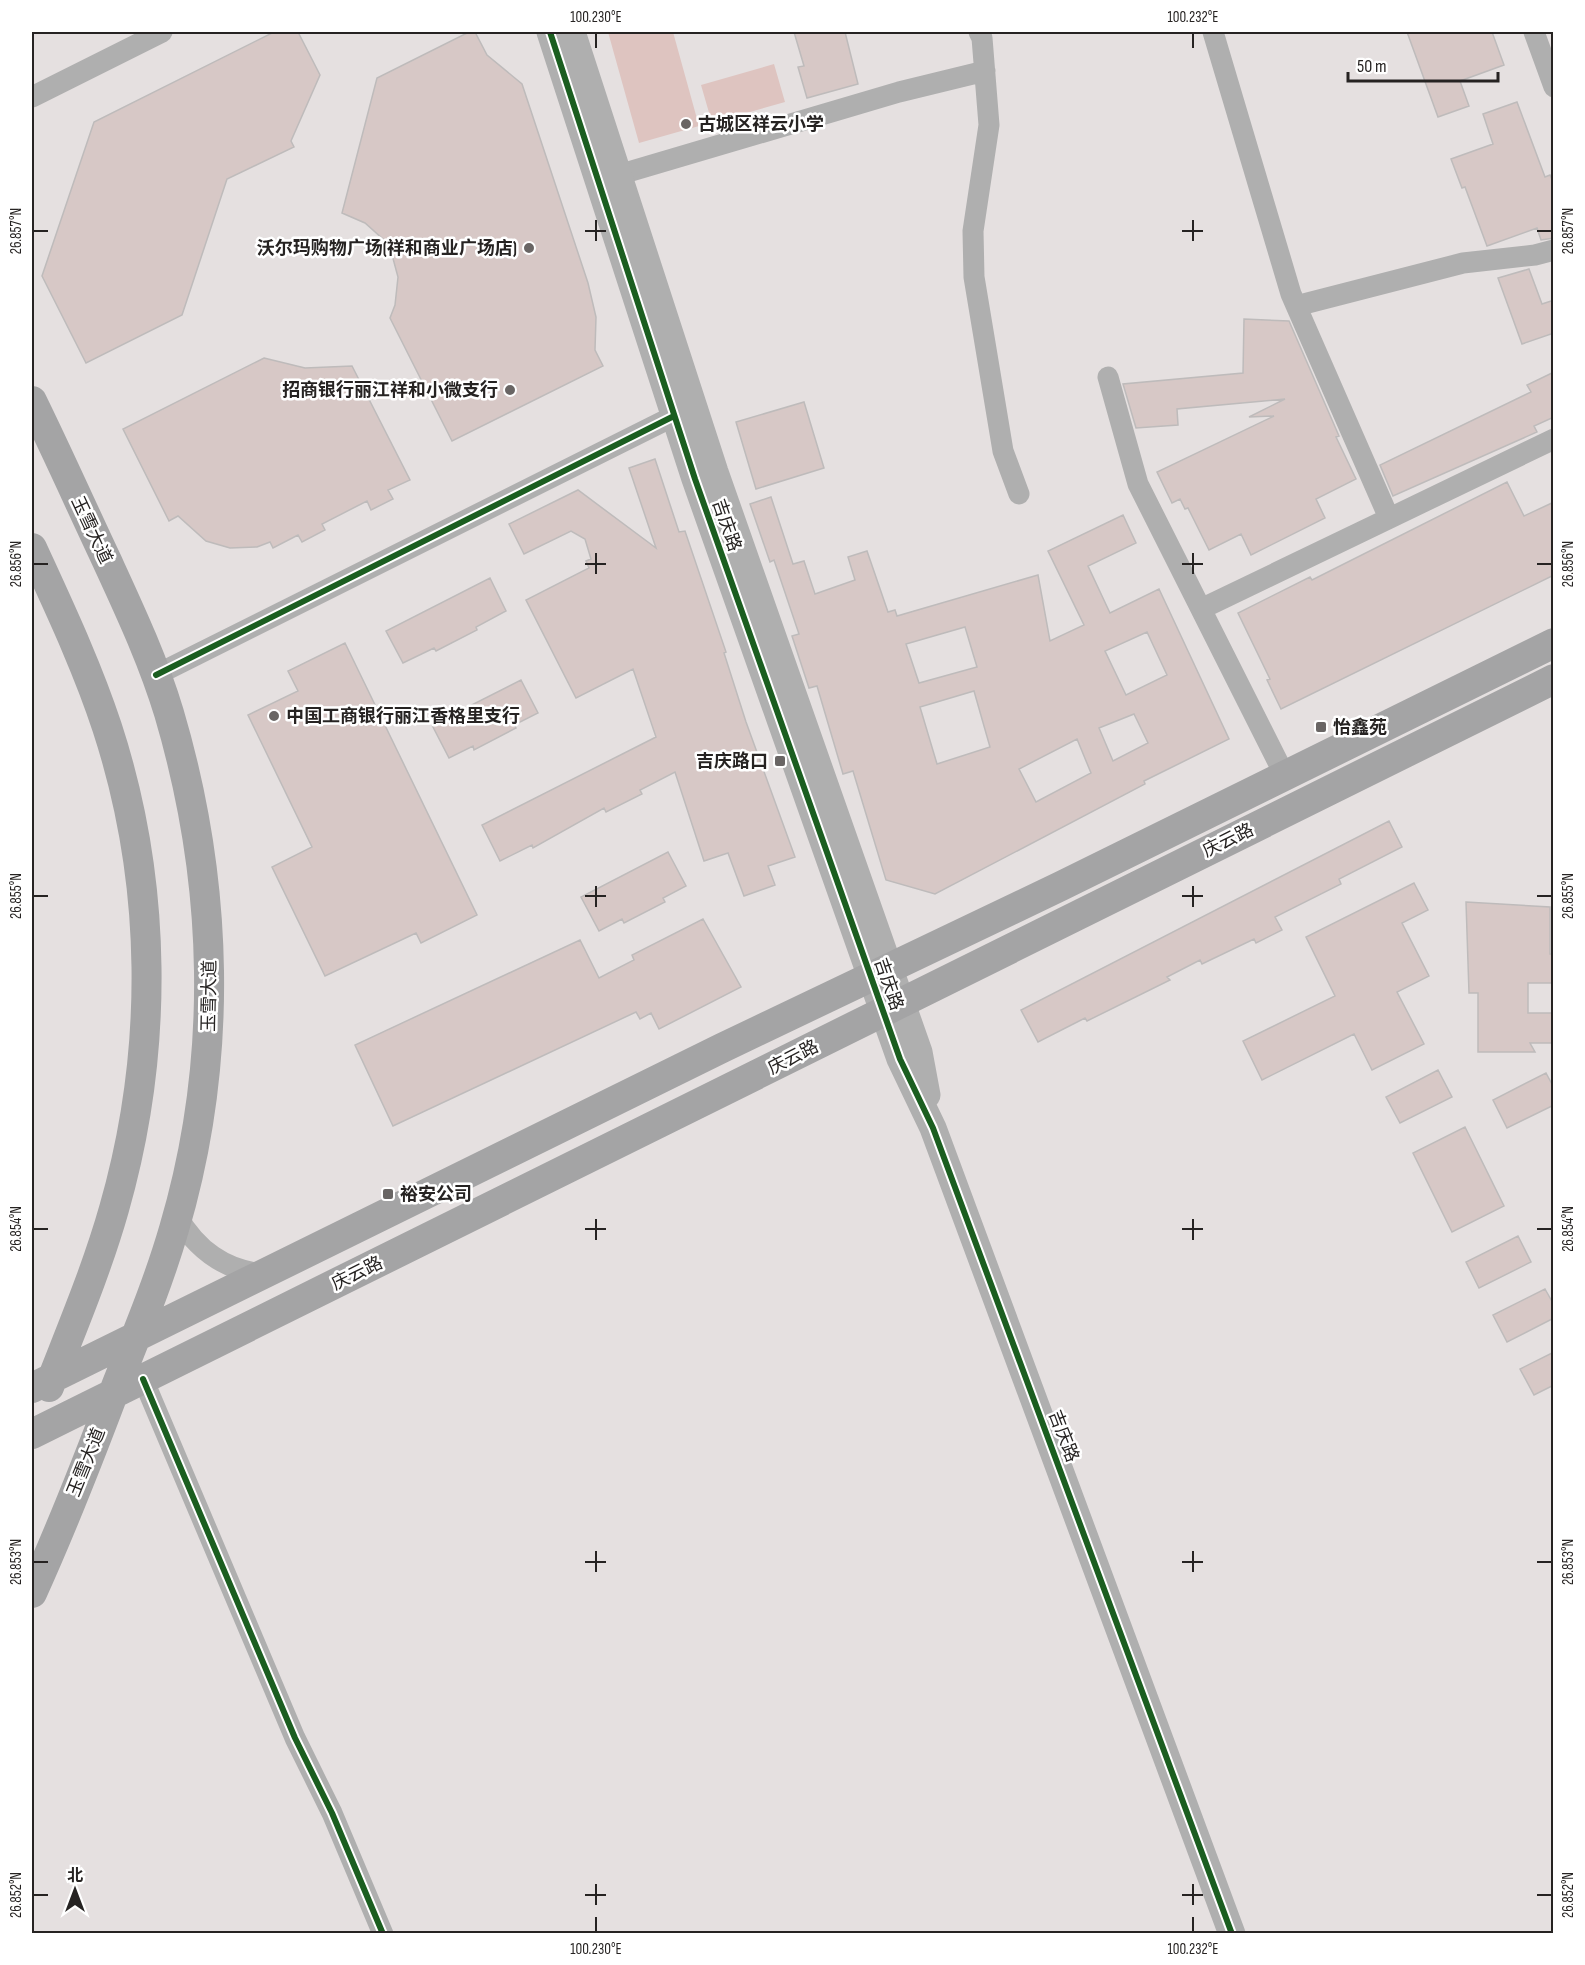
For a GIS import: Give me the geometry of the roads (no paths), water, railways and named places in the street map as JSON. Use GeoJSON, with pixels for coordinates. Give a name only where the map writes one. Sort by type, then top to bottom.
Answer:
{"type":"FeatureCollection","features":[{"type":"Feature","properties":{"kind":"main road","name":"玉雪大道"},"geometry":{"type":"LineString","coordinates":[[32,401],[138,628],[156,675],[180,752],[198,837],[205,891],[210,973],[209,1022],[201,1107],[177,1216],[160,1274],[32,1593]]}},
{"type":"Feature","properties":{"kind":"main road"},"geometry":{"type":"LineString","coordinates":[[32,548],[87,672],[119,768],[142,887],[147,973],[143,1064],[126,1166],[100,1253],[42,1384],[32,1432]]}},
{"type":"Feature","properties":{"kind":"main road","name":"庆云路"},"geometry":{"type":"LineString","coordinates":[[42,1384],[1554,643]]}},
{"type":"Feature","properties":{"kind":"main road","name":"庆云路"},"geometry":{"type":"LineString","coordinates":[[32,1432],[1554,679]]}},
{"type":"Feature","properties":{"kind":"street"},"geometry":{"type":"LineString","coordinates":[[32,97],[162,32]]}},
{"type":"Feature","properties":{"kind":"street","name":"吉庆路"},"geometry":{"type":"LineString","coordinates":[[550,32],[674,416],[893,1008],[900,1059],[933,1128],[1232,1934]]}},
{"type":"Feature","properties":{"kind":"street","name":"吉庆路"},"geometry":{"type":"LineString","coordinates":[[572,32],[880,972]]}},
{"type":"Feature","properties":{"kind":"street"},"geometry":{"type":"LineString","coordinates":[[979,32],[982,38],[989,125],[973,231],[974,278],[1003,451],[1019,494]]}},
{"type":"Feature","properties":{"kind":"street"},"geometry":{"type":"LineString","coordinates":[[1213,32],[1242,134],[1296,306],[1389,518]]}},
{"type":"Feature","properties":{"kind":"street"},"geometry":{"type":"LineString","coordinates":[[1534,32],[1554,87]]}},
{"type":"Feature","properties":{"kind":"street"},"geometry":{"type":"LineString","coordinates":[[618,175],[899,92],[985,71]]}},
{"type":"Feature","properties":{"kind":"street"},"geometry":{"type":"LineString","coordinates":[[1296,306],[1463,264],[1534,255],[1554,250]]}},
{"type":"Feature","properties":{"kind":"street"},"geometry":{"type":"LineString","coordinates":[[1108,377],[1138,484],[1285,776]]}},
{"type":"Feature","properties":{"kind":"street"},"geometry":{"type":"LineString","coordinates":[[156,675],[674,416]]}},
{"type":"Feature","properties":{"kind":"street"},"geometry":{"type":"LineString","coordinates":[[1202,609],[1554,439]]}},
{"type":"Feature","properties":{"kind":"street"},"geometry":{"type":"LineString","coordinates":[[177,1216],[195,1242],[207,1253],[234,1268],[263,1274]]}},
{"type":"Feature","properties":{"kind":"street"},"geometry":{"type":"LineString","coordinates":[[143,1378],[295,1738],[332,1813],[383,1934]]}},
{"type":"Feature","properties":{"kind":"place","name":"古城区祥云小学"},"geometry":{"type":"Point","coordinates":[686,124]}},
{"type":"Feature","properties":{"kind":"place","name":"沃尔玛购物广场(祥和商业广场店)"},"geometry":{"type":"Point","coordinates":[529,248]}},
{"type":"Feature","properties":{"kind":"place","name":"招商银行丽江祥和小微支行"},"geometry":{"type":"Point","coordinates":[510,390]}},
{"type":"Feature","properties":{"kind":"place","name":"中国工商银行丽江香格里支行"},"geometry":{"type":"Point","coordinates":[274,716]}},
{"type":"Feature","properties":{"kind":"place","name":"怡鑫苑"},"geometry":{"type":"Point","coordinates":[1321,727]}},
{"type":"Feature","properties":{"kind":"place","name":"吉庆路口"},"geometry":{"type":"Point","coordinates":[780,761]}},
{"type":"Feature","properties":{"kind":"place","name":"裕安公司"},"geometry":{"type":"Point","coordinates":[388,1194]}}]}
